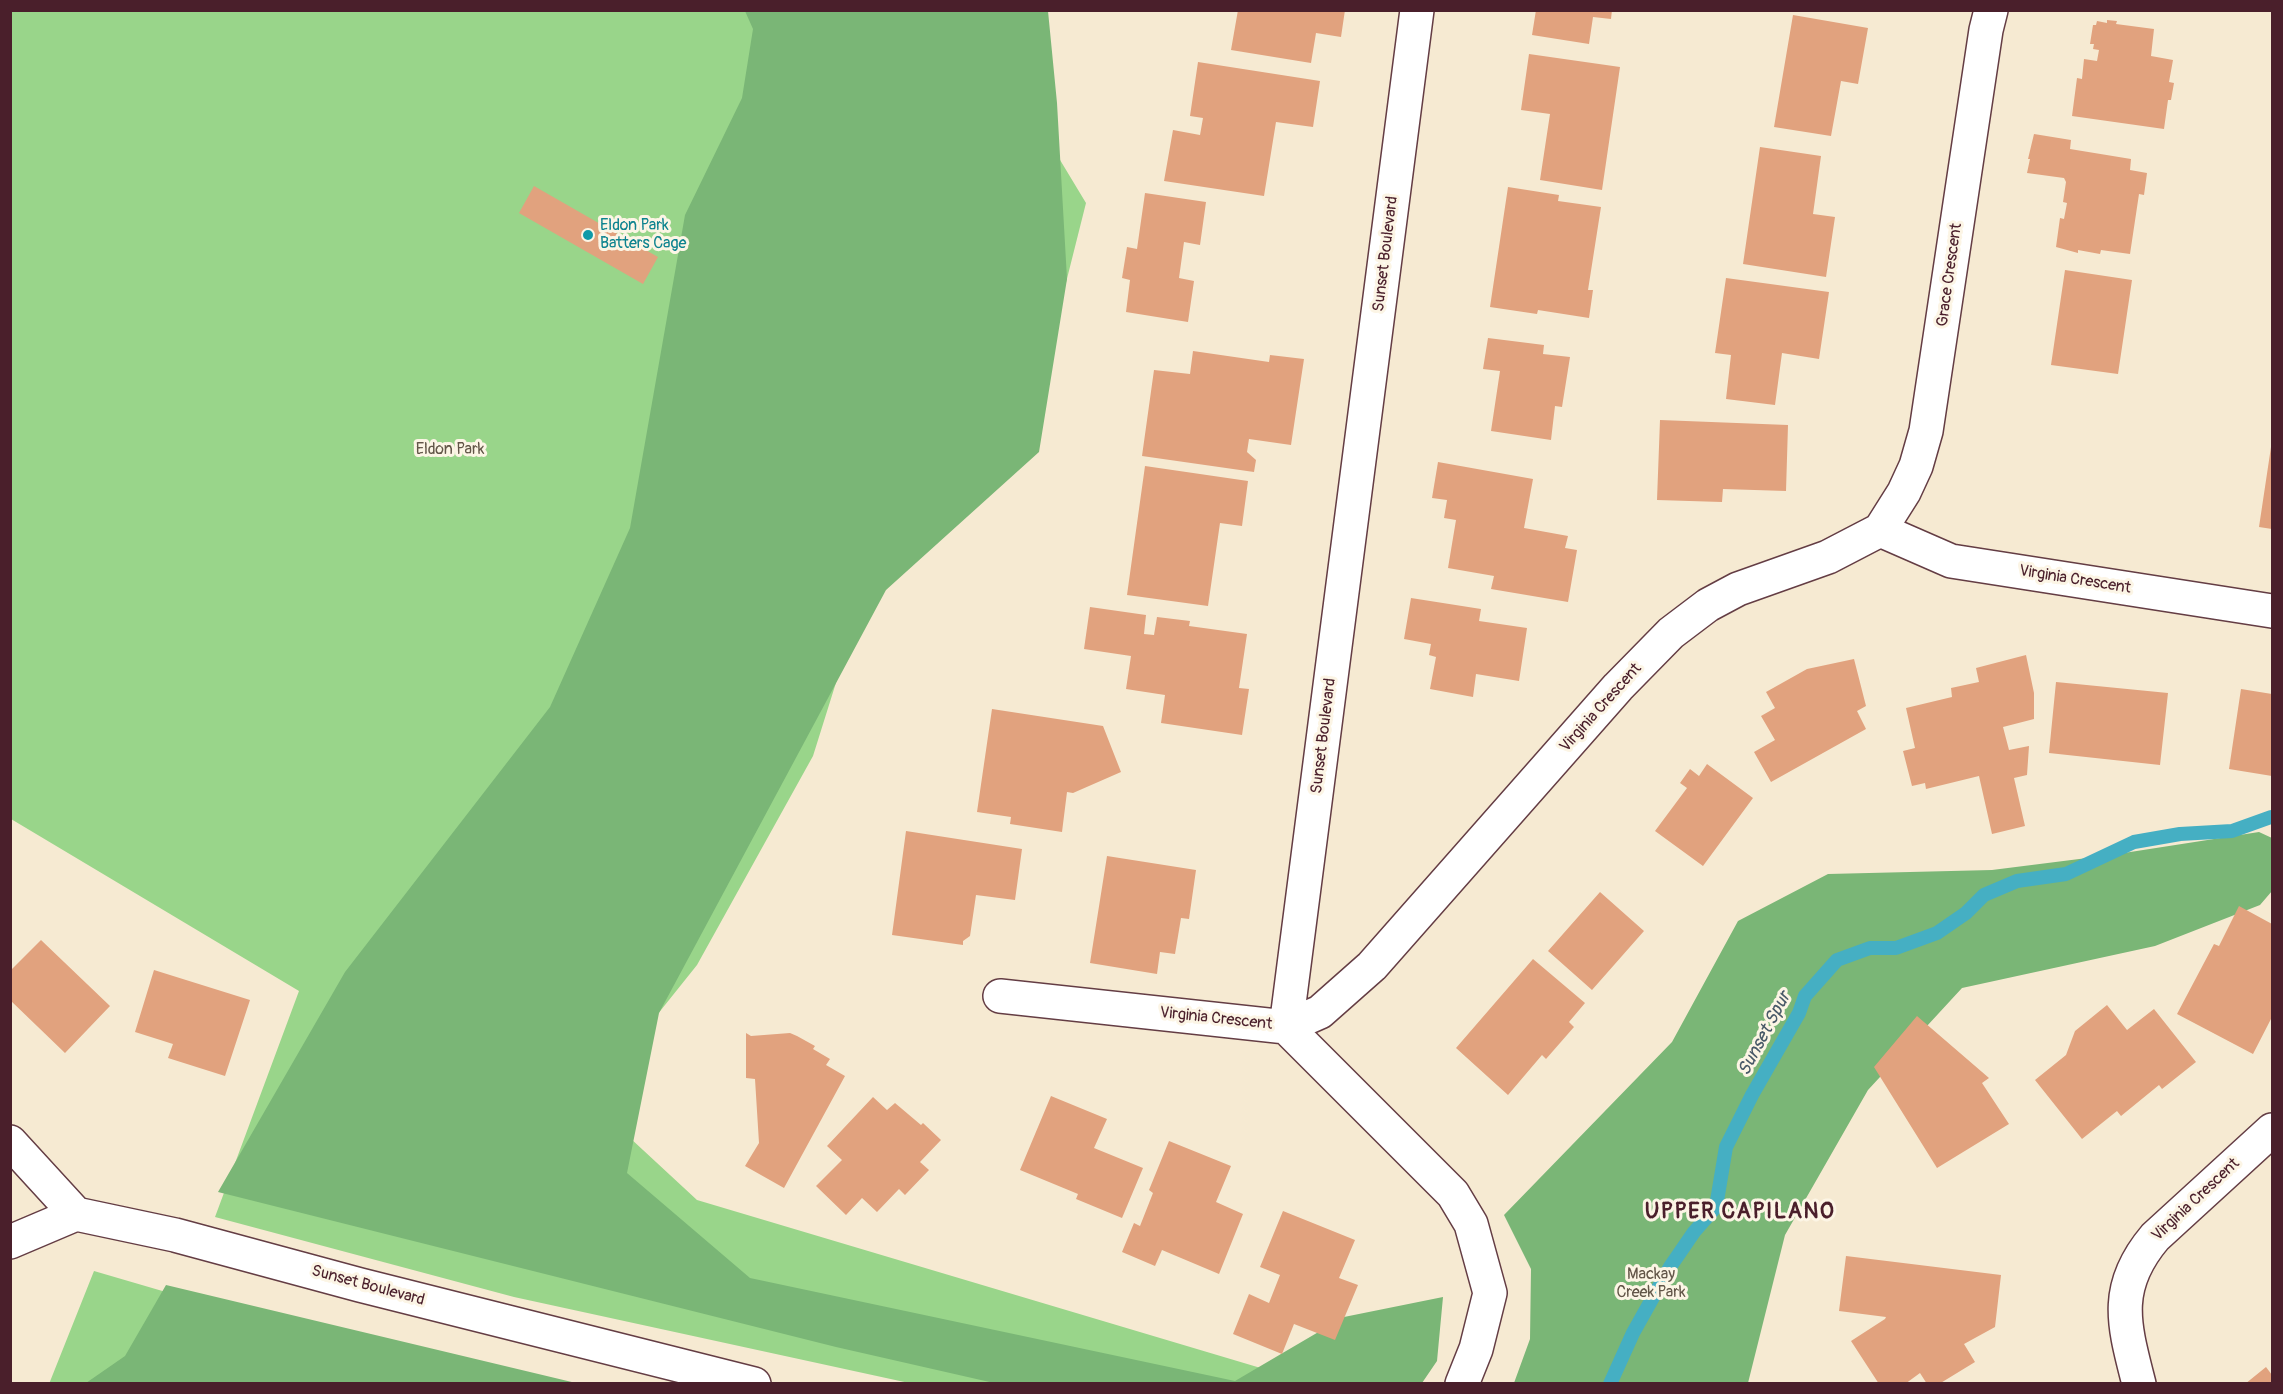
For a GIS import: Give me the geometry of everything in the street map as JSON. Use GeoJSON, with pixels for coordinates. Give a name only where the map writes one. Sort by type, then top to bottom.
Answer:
{"type":"FeatureCollection","features":[{"type":"Feature","properties":{"kind":"street","name":"Sunset Boulevard"},"geometry":{"type":"LineString","coordinates":[[1286,1027],[1417,10]]}},
{"type":"Feature","properties":{"kind":"street","name":"Grace Crescent"},"geometry":{"type":"LineString","coordinates":[[1880,530],[1904,492],[1916,466],[1926,431],[1986,30],[1991,10]]}},
{"type":"Feature","properties":{"kind":"street","name":"Virginia Crescent"},"geometry":{"type":"LineString","coordinates":[[1000,996],[1286,1027],[1320,1012],[1372,966],[1617,687],[1671,633],[1708,605],[1738,589],[1828,557],[1880,530],[1951,561],[2272,611]]}},
{"type":"Feature","properties":{"kind":"street"},"geometry":{"type":"LineString","coordinates":[[1286,1027],[1454,1194],[1471,1224],[1490,1293],[1476,1349],[1462,1383]]}},
{"type":"Feature","properties":{"kind":"street","name":"Virginia Crescent"},"geometry":{"type":"LineString","coordinates":[[2139,1383],[2127,1336],[2125,1297],[2130,1273],[2142,1252],[2155,1237],[2272,1131]]}},
{"type":"Feature","properties":{"kind":"street"},"geometry":{"type":"LineString","coordinates":[[10,1142],[76,1214],[10,1242]]}},
{"type":"Feature","properties":{"kind":"street","name":"Sunset Boulevard"},"geometry":{"type":"LineString","coordinates":[[76,1214],[175,1235],[360,1285],[754,1383]]}},
{"type":"Feature","properties":{"kind":"green space","name":"Eldon Park"},"geometry":{"type":"Polygon","coordinates":[[[11,11],[1011,11],[981,29],[1086,203],[1030,426],[897,488],[813,756],[697,965],[589,1100],[697,1200],[1311,1383],[909,1383],[514,1297],[215,1217],[299,991],[11,819],[11,11]]]}},
{"type":"Feature","properties":{"kind":"green space"},"geometry":{"type":"Polygon","coordinates":[[[745,11],[1048,11],[1057,103],[1067,279],[1039,452],[886,590],[659,1013],[627,1173],[750,1278],[1235,1381],[1344,1317],[1443,1297],[1437,1361],[1422,1383],[994,1383],[836,1347],[218,1192],[345,972],[550,707],[630,528],[685,215],[742,98],[753,29],[745,11]]]}},
{"type":"Feature","properties":{"kind":"green space","name":"Mackay Creek Park"},"geometry":{"type":"Polygon","coordinates":[[[2259,832],[2272,838],[2272,891],[2260,905],[2155,946],[1962,988],[1868,1090],[1785,1235],[1748,1383],[1514,1383],[1530,1339],[1531,1269],[1504,1215],[1672,1042],[1738,921],[1828,874],[1992,870],[2111,855],[2259,832]]]}},
{"type":"Feature","properties":{"kind":"green space"},"geometry":{"type":"Polygon","coordinates":[[[94,1271],[477,1383],[49,1384],[94,1271]]]}},
{"type":"Feature","properties":{"kind":"green space"},"geometry":{"type":"Polygon","coordinates":[[[166,1285],[576,1383],[86,1383],[125,1356],[166,1285]]]}},
{"type":"Feature","properties":{"kind":"building"},"geometry":{"type":"Polygon","coordinates":[[[1238,10],[1345,10],[1341,37],[1316,33],[1311,63],[1231,50],[1238,10]]]}},
{"type":"Feature","properties":{"kind":"building"},"geometry":{"type":"Polygon","coordinates":[[[1536,10],[1612,10],[1611,19],[1593,17],[1589,44],[1532,35],[1536,10]]]}},
{"type":"Feature","properties":{"kind":"building"},"geometry":{"type":"Polygon","coordinates":[[[1793,15],[1868,28],[1858,84],[1841,81],[1831,136],[1774,127],[1793,15]]]}},
{"type":"Feature","properties":{"kind":"building"},"geometry":{"type":"Polygon","coordinates":[[[2107,20],[2117,21],[2116,24],[2154,29],[2151,56],[2173,60],[2169,82],[2174,83],[2171,100],[2168,100],[2164,129],[2072,116],[2077,78],[2082,79],[2084,59],[2097,61],[2099,50],[2093,49],[2094,44],[2090,44],[2093,25],[2096,25],[2097,21],[2107,23],[2107,20]]]}},
{"type":"Feature","properties":{"kind":"building"},"geometry":{"type":"Polygon","coordinates":[[[1529,54],[1620,67],[1602,190],[1540,180],[1550,114],[1521,110],[1529,54]]]}},
{"type":"Feature","properties":{"kind":"building"},"geometry":{"type":"Polygon","coordinates":[[[1198,62],[1320,81],[1313,127],[1276,122],[1264,196],[1164,181],[1173,130],[1200,135],[1203,118],[1190,116],[1198,62]]]}},
{"type":"Feature","properties":{"kind":"building"},"geometry":{"type":"Polygon","coordinates":[[[2034,134],[2071,140],[2070,149],[2131,159],[2130,170],[2147,173],[2144,195],[2139,194],[2130,254],[2101,250],[2100,254],[2078,250],[2078,253],[2056,247],[2060,218],[2064,219],[2067,203],[2063,202],[2066,182],[2064,178],[2027,173],[2034,134]]]}},
{"type":"Feature","properties":{"kind":"building"},"geometry":{"type":"Polygon","coordinates":[[[1760,147],[1821,156],[1813,214],[1835,217],[1826,277],[1743,264],[1760,147]]]}},
{"type":"Feature","properties":{"kind":"building","name":"Eldon Park Batters Cage"},"geometry":{"type":"Polygon","coordinates":[[[534,186],[658,257],[643,284],[519,213],[534,186]]]}},
{"type":"Feature","properties":{"kind":"building"},"geometry":{"type":"Polygon","coordinates":[[[1508,187],[1559,195],[1558,201],[1601,207],[1588,290],[1593,290],[1589,318],[1538,310],[1537,314],[1490,307],[1508,187]]]}},
{"type":"Feature","properties":{"kind":"building"},"geometry":{"type":"Polygon","coordinates":[[[1145,193],[1206,202],[1200,245],[1184,242],[1179,278],[1194,281],[1188,322],[1126,312],[1130,280],[1122,278],[1127,247],[1137,249],[1145,193]]]}},
{"type":"Feature","properties":{"kind":"building"},"geometry":{"type":"Polygon","coordinates":[[[2065,270],[2132,280],[2118,374],[2051,365],[2065,270]]]}},
{"type":"Feature","properties":{"kind":"building"},"geometry":{"type":"Polygon","coordinates":[[[1726,278],[1829,292],[1819,359],[1782,353],[1775,405],[1726,399],[1731,355],[1715,353],[1726,278]]]}},
{"type":"Feature","properties":{"kind":"building"},"geometry":{"type":"Polygon","coordinates":[[[1488,338],[1544,345],[1543,354],[1570,357],[1562,407],[1555,406],[1551,440],[1491,431],[1500,371],[1483,369],[1488,338]]]}},
{"type":"Feature","properties":{"kind":"building"},"geometry":{"type":"Polygon","coordinates":[[[1193,351],[1269,362],[1270,355],[1304,359],[1291,445],[1249,439],[1247,452],[1256,460],[1254,472],[1142,456],[1154,370],[1190,374],[1193,351]]]}},
{"type":"Feature","properties":{"kind":"building"},"geometry":{"type":"Polygon","coordinates":[[[1660,420],[1788,425],[1786,491],[1723,489],[1722,502],[1657,500],[1660,420]]]}},
{"type":"Feature","properties":{"kind":"building"},"geometry":{"type":"Polygon","coordinates":[[[2272,447],[2272,529],[2259,527],[2272,447]]]}},
{"type":"Feature","properties":{"kind":"building"},"geometry":{"type":"Polygon","coordinates":[[[1438,462],[1533,479],[1524,528],[1568,536],[1565,548],[1577,550],[1568,602],[1491,589],[1494,576],[1448,568],[1456,520],[1444,518],[1447,500],[1432,498],[1438,462]]]}},
{"type":"Feature","properties":{"kind":"building"},"geometry":{"type":"Polygon","coordinates":[[[1145,466],[1248,481],[1242,526],[1220,523],[1208,606],[1127,595],[1145,466]]]}},
{"type":"Feature","properties":{"kind":"building"},"geometry":{"type":"Polygon","coordinates":[[[1411,598],[1481,609],[1479,621],[1527,628],[1519,681],[1476,674],[1473,697],[1430,689],[1436,657],[1429,655],[1431,644],[1404,639],[1411,598]]]}},
{"type":"Feature","properties":{"kind":"building"},"geometry":{"type":"Polygon","coordinates":[[[1090,607],[1146,615],[1144,634],[1154,635],[1157,617],[1190,621],[1189,626],[1247,634],[1239,688],[1249,689],[1242,735],[1161,723],[1165,695],[1126,689],[1131,656],[1084,649],[1090,607]]]}},
{"type":"Feature","properties":{"kind":"building"},"geometry":{"type":"Polygon","coordinates":[[[2026,655],[2034,693],[2034,719],[2003,727],[2009,750],[2029,746],[2027,775],[2014,778],[2025,826],[1992,834],[1979,776],[1926,789],[1925,783],[1912,786],[1903,751],[1915,748],[1906,708],[1952,697],[1951,688],[1979,682],[1976,668],[2026,655]]]}},
{"type":"Feature","properties":{"kind":"building"},"geometry":{"type":"Polygon","coordinates":[[[1854,659],[1866,706],[1857,711],[1866,729],[1771,782],[1754,752],[1775,740],[1761,716],[1775,708],[1766,692],[1807,669],[1854,659]]]}},
{"type":"Feature","properties":{"kind":"building"},"geometry":{"type":"Polygon","coordinates":[[[2056,682],[2168,693],[2160,765],[2049,753],[2056,682]]]}},
{"type":"Feature","properties":{"kind":"building"},"geometry":{"type":"Polygon","coordinates":[[[2241,689],[2272,694],[2272,776],[2229,769],[2241,689]]]}},
{"type":"Feature","properties":{"kind":"building"},"geometry":{"type":"Polygon","coordinates":[[[992,709],[1103,726],[1121,772],[1073,793],[1067,792],[1062,832],[1010,824],[1011,817],[977,812],[992,709]]]}},
{"type":"Feature","properties":{"kind":"building"},"geometry":{"type":"Polygon","coordinates":[[[1707,764],[1753,798],[1703,866],[1655,831],[1687,788],[1680,783],[1690,769],[1699,776],[1707,764]]]}},
{"type":"Feature","properties":{"kind":"building"},"geometry":{"type":"Polygon","coordinates":[[[906,831],[1022,849],[1015,900],[976,895],[970,936],[963,941],[963,945],[892,935],[906,831]]]}},
{"type":"Feature","properties":{"kind":"building"},"geometry":{"type":"Polygon","coordinates":[[[1107,856],[1196,870],[1189,919],[1181,918],[1175,954],[1160,952],[1157,974],[1090,963],[1107,856]]]}},
{"type":"Feature","properties":{"kind":"building"},"geometry":{"type":"Polygon","coordinates":[[[1600,892],[1644,931],[1592,990],[1548,951],[1600,892]]]}},
{"type":"Feature","properties":{"kind":"building"},"geometry":{"type":"Polygon","coordinates":[[[2239,906],[2272,924],[2272,1017],[2253,1054],[2177,1014],[2214,944],[2219,946],[2239,906]]]}},
{"type":"Feature","properties":{"kind":"building"},"geometry":{"type":"Polygon","coordinates":[[[41,940],[110,1006],[65,1053],[10,1000],[10,971],[41,940]]]}},
{"type":"Feature","properties":{"kind":"building"},"geometry":{"type":"Polygon","coordinates":[[[1533,959],[1585,1003],[1569,1022],[1574,1027],[1546,1059],[1542,1055],[1508,1095],[1456,1048],[1533,959]]]}},
{"type":"Feature","properties":{"kind":"building"},"geometry":{"type":"Polygon","coordinates":[[[154,970],[250,1000],[225,1076],[168,1058],[173,1044],[135,1032],[154,970]]]}},
{"type":"Feature","properties":{"kind":"building"},"geometry":{"type":"Polygon","coordinates":[[[2107,1005],[2127,1030],[2154,1009],[2196,1062],[2162,1089],[2159,1085],[2121,1116],[2117,1111],[2082,1139],[2035,1080],[2066,1055],[2075,1031],[2107,1005]]]}},
{"type":"Feature","properties":{"kind":"building"},"geometry":{"type":"Polygon","coordinates":[[[1917,1016],[1989,1078],[1982,1083],[2009,1124],[1937,1168],[1874,1067],[1917,1016]]]}},
{"type":"Feature","properties":{"kind":"building"},"geometry":{"type":"Polygon","coordinates":[[[746,1033],[751,1036],[790,1033],[797,1036],[815,1046],[813,1049],[830,1059],[826,1065],[845,1076],[784,1188],[745,1166],[759,1143],[755,1079],[746,1078],[746,1033]]]}},
{"type":"Feature","properties":{"kind":"building"},"geometry":{"type":"Polygon","coordinates":[[[1051,1096],[1107,1119],[1094,1148],[1143,1168],[1122,1218],[1076,1199],[1078,1194],[1020,1170],[1051,1096]]]}},
{"type":"Feature","properties":{"kind":"building"},"geometry":{"type":"Polygon","coordinates":[[[873,1097],[887,1110],[895,1103],[921,1125],[923,1123],[941,1140],[920,1162],[929,1170],[905,1195],[899,1189],[877,1212],[862,1198],[846,1215],[816,1186],[842,1160],[827,1146],[873,1097]]]}},
{"type":"Feature","properties":{"kind":"building"},"geometry":{"type":"Polygon","coordinates":[[[1169,1141],[1231,1166],[1216,1202],[1243,1214],[1219,1274],[1162,1250],[1155,1266],[1122,1252],[1134,1223],[1140,1226],[1153,1193],[1149,1190],[1169,1141]]]}},
{"type":"Feature","properties":{"kind":"building"},"geometry":{"type":"Polygon","coordinates":[[[1283,1211],[1355,1240],[1339,1278],[1358,1285],[1335,1340],[1294,1324],[1282,1354],[1233,1334],[1249,1294],[1269,1303],[1280,1275],[1260,1267],[1283,1211]]]}},
{"type":"Feature","properties":{"kind":"building"},"geometry":{"type":"Polygon","coordinates":[[[1846,1256],[2001,1275],[1995,1327],[1964,1344],[1975,1362],[1939,1384],[1927,1384],[1920,1373],[1905,1384],[1879,1384],[1851,1341],[1886,1317],[1839,1311],[1846,1256]]]}},
{"type":"Feature","properties":{"kind":"building"},"geometry":{"type":"Polygon","coordinates":[[[2266,1367],[2272,1375],[2272,1384],[2245,1384],[2266,1367]]]}},
{"type":"Feature","properties":{"kind":"waterway","name":"Sunset Spur"},"geometry":{"type":"LineString","coordinates":[[1610,1384],[1633,1333],[1670,1267],[1694,1232],[1716,1207],[1726,1147],[1752,1095],[1799,1013],[1805,996],[1837,960],[1870,948],[1896,948],[1937,933],[1966,913],[1984,895],[2017,881],[2066,874],[2134,842],[2180,834],[2232,831],[2271,817]]}},
{"type":"Feature","properties":{"kind":"place","name":"Eldon Park Batters Cage"},"geometry":{"type":"Point","coordinates":[588,235]}},
{"type":"Feature","properties":{"kind":"district","name":"UPPER CAPILANO"},"geometry":{"type":"Point","coordinates":[1740,1212]}}]}
